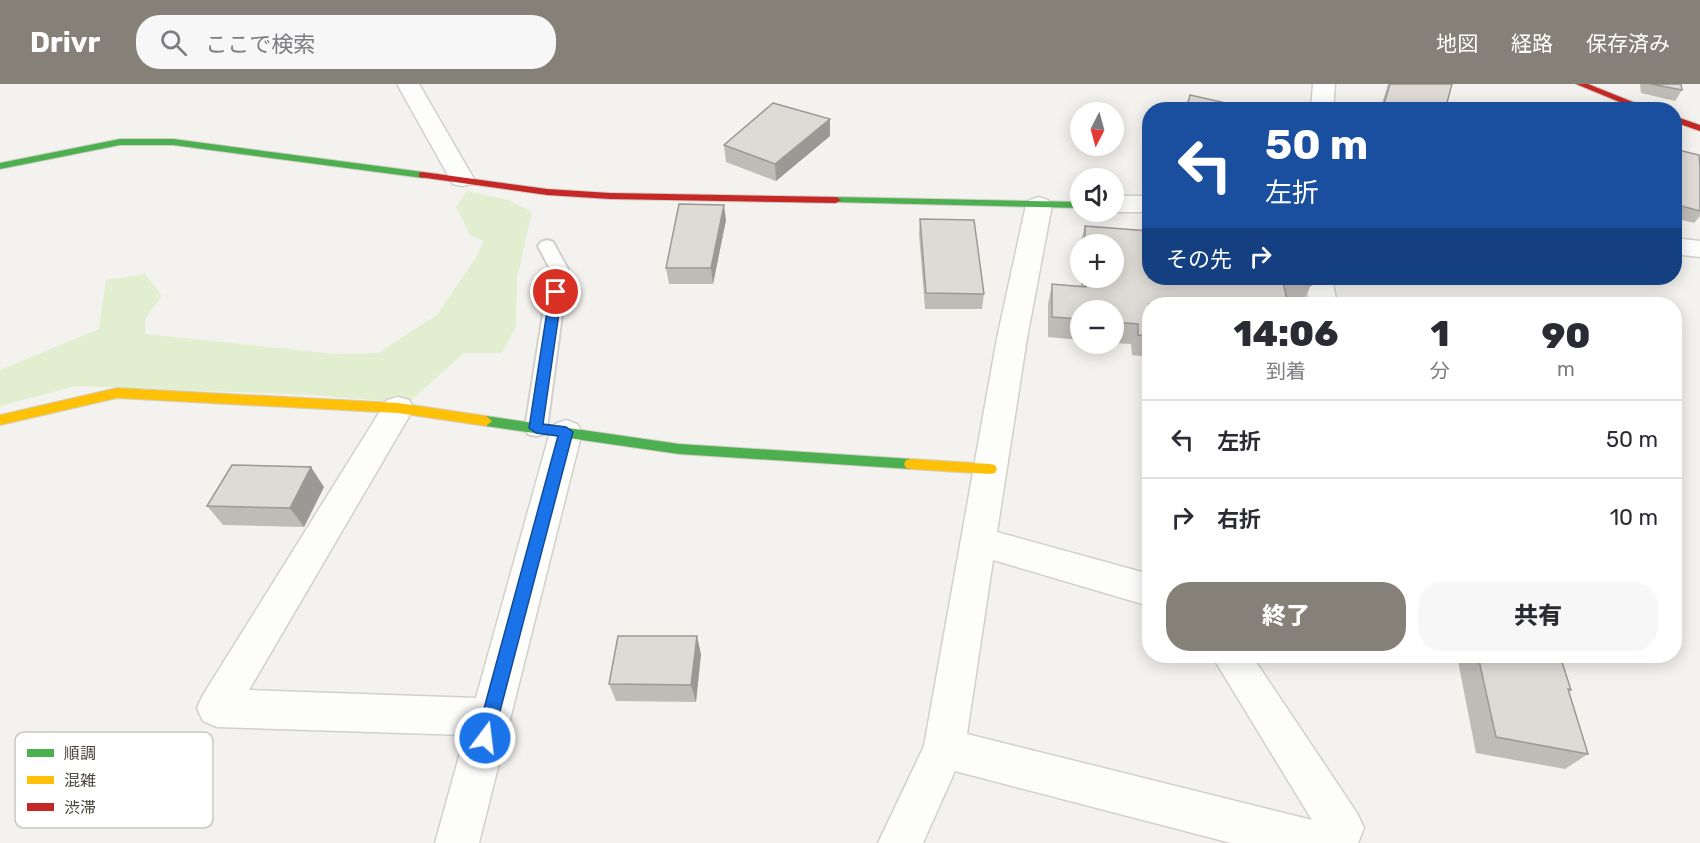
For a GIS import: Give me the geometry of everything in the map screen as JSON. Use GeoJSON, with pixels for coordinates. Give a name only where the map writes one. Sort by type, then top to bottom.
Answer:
{"type":"FeatureCollection","features":[{"type":"Feature","properties":{"kind":"street"},"geometry":{"type":"LineString","coordinates":[[408,84],[462,179]]}},
{"type":"Feature","properties":{"kind":"street"},"geometry":{"type":"LineString","coordinates":[[1323,102],[1324,84]]}},
{"type":"Feature","properties":{"kind":"street"},"geometry":{"type":"LineString","coordinates":[[1580,84],[1628,102]]}},
{"type":"Feature","properties":{"kind":"street"},"geometry":{"type":"LineString","coordinates":[[1682,121],[1700,128]]}},
{"type":"Feature","properties":{"kind":"street"},"geometry":{"type":"LineString","coordinates":[[0,166],[120,142],[173,142],[547,192],[610,196],[1070,204]]}},
{"type":"Feature","properties":{"kind":"street"},"geometry":{"type":"LineString","coordinates":[[1124,204],[1142,204]]}},
{"type":"Feature","properties":{"kind":"street"},"geometry":{"type":"LineString","coordinates":[[900,843],[944,748],[1012,338],[1039,205]]}},
{"type":"Feature","properties":{"kind":"street"},"geometry":{"type":"LineString","coordinates":[[1682,247],[1700,249]]}},
{"type":"Feature","properties":{"kind":"street"},"geometry":{"type":"LineString","coordinates":[[0,420],[117,393],[398,408],[679,449],[990,469]]}},
{"type":"Feature","properties":{"kind":"street"},"geometry":{"type":"LineString","coordinates":[[398,408],[217,708],[491,717]]}},
{"type":"Feature","properties":{"kind":"street"},"geometry":{"type":"LineString","coordinates":[[457,843],[491,717],[551,430]]}},
{"type":"Feature","properties":{"kind":"street"},"geometry":{"type":"LineString","coordinates":[[978,541],[1142,588]]}},
{"type":"Feature","properties":{"kind":"street"},"geometry":{"type":"LineString","coordinates":[[1236,663],[1342,828],[1334,843]]}},
{"type":"Feature","properties":{"kind":"street"},"geometry":{"type":"LineString","coordinates":[[944,748],[1315,843]]}},
{"type":"Feature","properties":{"kind":"lane"},"geometry":{"type":"LineString","coordinates":[[547,246],[559,269],[551,430]]}},
{"type":"Feature","properties":{"kind":"green space"},"geometry":{"type":"Polygon","coordinates":[[[467,191],[508,200],[532,212],[517,278],[516,326],[502,353],[464,353],[408,403],[313,395],[75,386],[0,406],[0,370],[99,329],[106,280],[145,274],[162,296],[145,319],[145,334],[336,354],[378,353],[437,315],[477,256],[483,241],[470,235],[456,207],[467,191]]]}},
{"type":"Feature","properties":{"kind":"building"},"geometry":{"type":"Polygon","coordinates":[[[1390,84],[1452,84],[1447,102],[1384,102],[1390,84]]]}},
{"type":"Feature","properties":{"kind":"building"},"geometry":{"type":"Polygon","coordinates":[[[1651,84],[1681,84],[1682,90],[1651,84]]]}},
{"type":"Feature","properties":{"kind":"building"},"geometry":{"type":"Polygon","coordinates":[[[1190,95],[1221,102],[1188,102],[1190,95]]]}},
{"type":"Feature","properties":{"kind":"building"},"geometry":{"type":"Polygon","coordinates":[[[773,103],[830,119],[775,164],[724,145],[773,103]]]}},
{"type":"Feature","properties":{"kind":"building"},"geometry":{"type":"Polygon","coordinates":[[[1682,151],[1699,155],[1700,211],[1682,206],[1682,151]]]}},
{"type":"Feature","properties":{"kind":"building"},"geometry":{"type":"Polygon","coordinates":[[[679,204],[724,205],[711,268],[666,268],[679,204]]]}},
{"type":"Feature","properties":{"kind":"building"},"geometry":{"type":"Polygon","coordinates":[[[920,219],[974,220],[984,294],[926,293],[920,219]]]}},
{"type":"Feature","properties":{"kind":"building"},"geometry":{"type":"Polygon","coordinates":[[[1085,226],[1142,230],[1142,285],[1284,285],[1286,297],[1142,297],[1142,335],[1138,335],[1138,324],[1124,323],[1124,300],[1070,300],[1070,318],[1052,317],[1052,284],[1070,286],[1070,288],[1124,288],[1124,234],[1085,234],[1085,226]]]}},
{"type":"Feature","properties":{"kind":"building"},"geometry":{"type":"Polygon","coordinates":[[[232,465],[311,467],[290,508],[207,506],[232,465]]]}},
{"type":"Feature","properties":{"kind":"building"},"geometry":{"type":"Polygon","coordinates":[[[618,636],[697,636],[691,685],[609,684],[618,636]]]}},
{"type":"Feature","properties":{"kind":"building"},"geometry":{"type":"Polygon","coordinates":[[[1480,663],[1562,663],[1588,754],[1496,737],[1480,663]]]}},
{"type":"Feature","properties":{"kind":"traffic: fast"},"geometry":{"type":"LineString","coordinates":[[0,166],[120,142],[173,142],[423,175]]}},
{"type":"Feature","properties":{"kind":"traffic: fast"},"geometry":{"type":"LineString","coordinates":[[836,200],[1070,205]]}},
{"type":"Feature","properties":{"kind":"traffic: fast"},"geometry":{"type":"LineString","coordinates":[[486,421],[679,449],[911,464]]}},
{"type":"Feature","properties":{"kind":"traffic: slow"},"geometry":{"type":"LineString","coordinates":[[0,420],[117,393],[398,408],[486,421]]}},
{"type":"Feature","properties":{"kind":"traffic: slow"},"geometry":{"type":"LineString","coordinates":[[911,464],[990,469]]}},
{"type":"Feature","properties":{"kind":"traffic: jam"},"geometry":{"type":"LineString","coordinates":[[1580,84],[1628,102]]}},
{"type":"Feature","properties":{"kind":"traffic: jam"},"geometry":{"type":"LineString","coordinates":[[1682,122],[1700,128]]}},
{"type":"Feature","properties":{"kind":"traffic: jam"},"geometry":{"type":"LineString","coordinates":[[423,175],[547,192],[610,196],[836,200]]}},
{"type":"Feature","properties":{"kind":"route"},"geometry":{"type":"LineString","coordinates":[[485,738],[566,432],[536,428],[556,292]]}}]}
